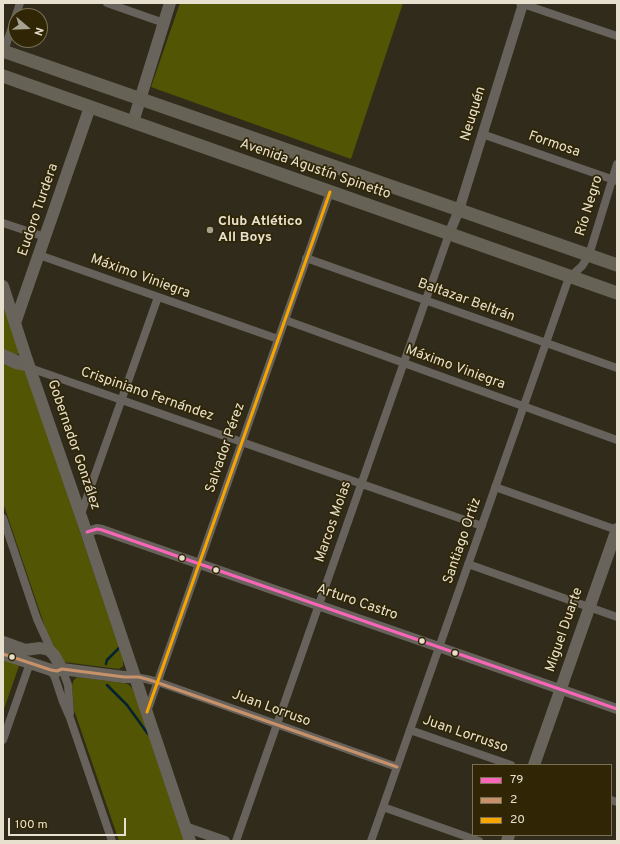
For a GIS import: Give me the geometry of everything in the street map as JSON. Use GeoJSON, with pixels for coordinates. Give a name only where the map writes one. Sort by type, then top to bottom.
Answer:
{"type":"FeatureCollection","features":[{"type":"Feature","properties":{"kind":"main road"},"geometry":{"type":"LineString","coordinates":[[133,122],[170,3]]}},
{"type":"Feature","properties":{"kind":"main road","name":"Avenida Agustín Spinetto"},"geometry":{"type":"LineString","coordinates":[[4,51],[617,265]]}},
{"type":"Feature","properties":{"kind":"main road","name":"Avenida Agustín Spinetto"},"geometry":{"type":"LineString","coordinates":[[3,76],[617,293]]}},
{"type":"Feature","properties":{"kind":"main road","name":"Eudoro Turdera"},"geometry":{"type":"LineString","coordinates":[[15,323],[90,107]]}},
{"type":"Feature","properties":{"kind":"main road","name":"Gobernador González"},"geometry":{"type":"LineString","coordinates":[[3,286],[190,841]]}},
{"type":"Feature","properties":{"kind":"main road","name":"Miguel Duarte"},"geometry":{"type":"LineString","coordinates":[[534,764],[617,530]]}},
{"type":"Feature","properties":{"kind":"main road"},"geometry":{"type":"LineString","coordinates":[[3,642],[23,649],[47,649],[54,656],[62,669]]}},
{"type":"Feature","properties":{"kind":"main road"},"geometry":{"type":"LineString","coordinates":[[30,663],[26,656],[27,653],[33,649]]}},
{"type":"Feature","properties":{"kind":"main road"},"geometry":{"type":"LineString","coordinates":[[3,654],[47,670],[55,671],[62,669],[135,677]]}},
{"type":"Feature","properties":{"kind":"street"},"geometry":{"type":"LineString","coordinates":[[4,51],[20,3]]}},
{"type":"Feature","properties":{"kind":"street"},"geometry":{"type":"LineString","coordinates":[[107,3],[164,23]]}},
{"type":"Feature","properties":{"kind":"street"},"geometry":{"type":"LineString","coordinates":[[523,3],[617,36]]}},
{"type":"Feature","properties":{"kind":"street","name":"Neuquén"},"geometry":{"type":"LineString","coordinates":[[449,234],[458,210],[523,3]]}},
{"type":"Feature","properties":{"kind":"street","name":"Formosa"},"geometry":{"type":"LineString","coordinates":[[482,134],[615,180]]}},
{"type":"Feature","properties":{"kind":"street","name":"Río Negro"},"geometry":{"type":"LineString","coordinates":[[589,255],[615,180],[617,164]]}},
{"type":"Feature","properties":{"kind":"street","name":"Salvador Pérez"},"geometry":{"type":"LineString","coordinates":[[147,712],[330,192]]}},
{"type":"Feature","properties":{"kind":"street"},"geometry":{"type":"LineString","coordinates":[[3,223],[45,237]]}},
{"type":"Feature","properties":{"kind":"street","name":"Marcos Molas"},"geometry":{"type":"LineString","coordinates":[[236,841],[449,234]]}},
{"type":"Feature","properties":{"kind":"street","name":"Máximo Viniegra"},"geometry":{"type":"LineString","coordinates":[[39,255],[278,339]]}},
{"type":"Feature","properties":{"kind":"street","name":"Santiago Ortiz"},"geometry":{"type":"LineString","coordinates":[[371,841],[567,283],[570,277],[582,266],[589,255]]}},
{"type":"Feature","properties":{"kind":"street","name":"Baltazar Beltrán"},"geometry":{"type":"LineString","coordinates":[[306,258],[617,368]]}},
{"type":"Feature","properties":{"kind":"street"},"geometry":{"type":"LineString","coordinates":[[81,514],[158,297]]}},
{"type":"Feature","properties":{"kind":"street","name":"Máximo Viniegra"},"geometry":{"type":"LineString","coordinates":[[284,320],[617,440]]}},
{"type":"Feature","properties":{"kind":"street","name":"Crispiniano Fernández"},"geometry":{"type":"LineString","coordinates":[[3,353],[19,360],[30,368]]}},
{"type":"Feature","properties":{"kind":"street","name":"Crispiniano Fernández"},"geometry":{"type":"LineString","coordinates":[[3,359],[482,526]]}},
{"type":"Feature","properties":{"kind":"street"},"geometry":{"type":"LineString","coordinates":[[495,487],[617,530]]}},
{"type":"Feature","properties":{"kind":"street"},"geometry":{"type":"LineString","coordinates":[[3,518],[37,619],[54,656]]}},
{"type":"Feature","properties":{"kind":"street","name":"Arturo Castro"},"geometry":{"type":"LineString","coordinates":[[87,532],[97,529],[102,530],[617,709]]}},
{"type":"Feature","properties":{"kind":"street"},"geometry":{"type":"LineString","coordinates":[[468,564],[617,617]]}},
{"type":"Feature","properties":{"kind":"street"},"geometry":{"type":"LineString","coordinates":[[33,649],[39,646],[41,641],[37,619]]}},
{"type":"Feature","properties":{"kind":"street"},"geometry":{"type":"LineString","coordinates":[[3,740],[30,663]]}},
{"type":"Feature","properties":{"kind":"street"},"geometry":{"type":"LineString","coordinates":[[62,669],[68,685],[70,718]]}},
{"type":"Feature","properties":{"kind":"street"},"geometry":{"type":"LineString","coordinates":[[47,670],[55,677],[112,841]]}},
{"type":"Feature","properties":{"kind":"street","name":"Juan Lorruso"},"geometry":{"type":"LineString","coordinates":[[135,677],[158,682],[397,767]]}},
{"type":"Feature","properties":{"kind":"street","name":"Juan Lorrusso"},"geometry":{"type":"LineString","coordinates":[[410,730],[508,764]]}},
{"type":"Feature","properties":{"kind":"street"},"geometry":{"type":"LineString","coordinates":[[383,807],[479,841]]}},
{"type":"Feature","properties":{"kind":"street"},"geometry":{"type":"LineString","coordinates":[[185,827],[225,841]]}},
{"type":"Feature","properties":{"kind":"shaded area"},"geometry":{"type":"Polygon","coordinates":[[[180,3],[403,3],[351,159],[151,87],[180,3]]]}},
{"type":"Feature","properties":{"kind":"shaded area"},"geometry":{"type":"Polygon","coordinates":[[[3,303],[19,352],[16,355],[3,351],[3,303]]]}},
{"type":"Feature","properties":{"kind":"shaded area"},"geometry":{"type":"Polygon","coordinates":[[[3,361],[23,370],[26,373],[123,659],[123,666],[119,669],[64,662],[61,660],[48,636],[3,503],[3,361]]]}},
{"type":"Feature","properties":{"kind":"shaded area"},"geometry":{"type":"Polygon","coordinates":[[[3,657],[20,663],[3,712],[3,657]]]}},
{"type":"Feature","properties":{"kind":"shaded area"},"geometry":{"type":"Polygon","coordinates":[[[77,677],[124,683],[128,684],[132,688],[184,841],[119,841],[74,710],[72,685],[77,677]]]}},
{"type":"Feature","properties":{"kind":"waterway"},"geometry":{"type":"LineString","coordinates":[[106,664],[107,660],[119,648]]}},
{"type":"Feature","properties":{"kind":"waterway"},"geometry":{"type":"LineString","coordinates":[[107,685],[127,705],[148,734]]}},
{"type":"Feature","properties":{"kind":"transit line","name":"20"},"geometry":{"type":"LineString","coordinates":[[147,712],[330,192]]}},
{"type":"Feature","properties":{"kind":"transit line","name":"79"},"geometry":{"type":"LineString","coordinates":[[87,532],[97,529],[102,530],[617,709]]}},
{"type":"Feature","properties":{"kind":"transit line","name":"2"},"geometry":{"type":"LineString","coordinates":[[3,654],[51,670],[57,671],[62,669],[124,677],[139,677],[150,680],[397,767]]}},
{"type":"Feature","properties":{"kind":"place","name":"Club Atlético All Boys"},"geometry":{"type":"Point","coordinates":[210,230]}}]}
